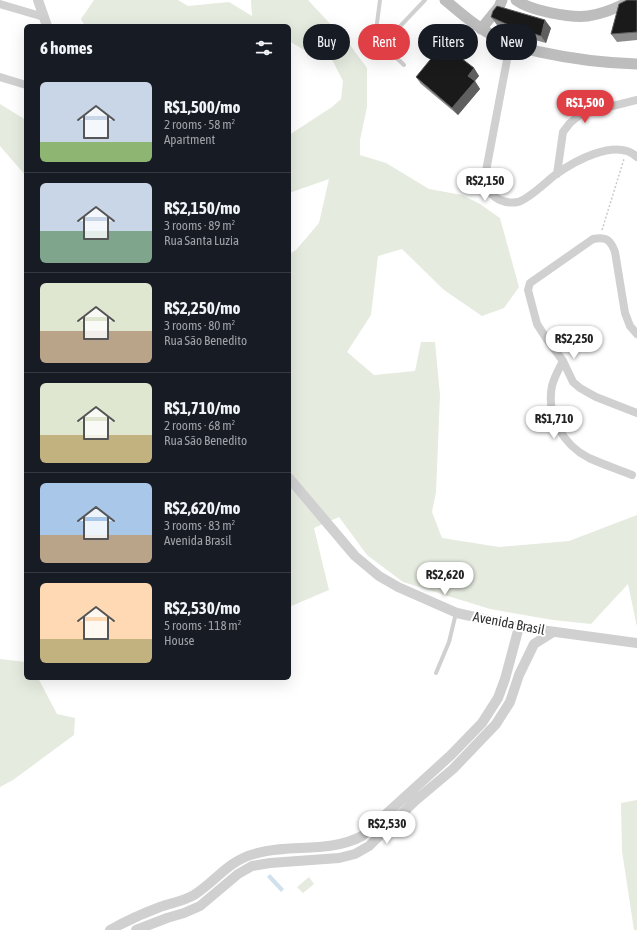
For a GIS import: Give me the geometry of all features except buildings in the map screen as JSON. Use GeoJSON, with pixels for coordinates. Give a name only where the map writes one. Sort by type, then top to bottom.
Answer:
{"type":"FeatureCollection","features":[{"type":"Feature","properties":{"kind":"main road"},"geometry":{"type":"LineString","coordinates":[[445,0],[486,31]]}},
{"type":"Feature","properties":{"kind":"main road"},"geometry":{"type":"LineString","coordinates":[[481,28],[501,3],[518,1],[542,11],[564,15],[588,16],[632,0]]}},
{"type":"Feature","properties":{"kind":"main road"},"geometry":{"type":"LineString","coordinates":[[537,51],[559,56],[612,63],[637,64]]}},
{"type":"Feature","properties":{"kind":"street"},"geometry":{"type":"LineString","coordinates":[[38,0],[45,22]]}},
{"type":"Feature","properties":{"kind":"street"},"geometry":{"type":"LineString","coordinates":[[0,4],[45,22]]}},
{"type":"Feature","properties":{"kind":"street"},"geometry":{"type":"LineString","coordinates":[[507,60],[486,172],[487,186],[494,197],[504,202],[518,202],[534,192],[557,174],[597,152],[605,150],[619,150],[637,156]]}},
{"type":"Feature","properties":{"kind":"street"},"geometry":{"type":"LineString","coordinates":[[0,77],[24,84]]}},
{"type":"Feature","properties":{"kind":"street"},"geometry":{"type":"LineString","coordinates":[[557,174],[563,132],[570,123],[581,114],[637,100]]}},
{"type":"Feature","properties":{"kind":"street"},"geometry":{"type":"LineString","coordinates":[[637,334],[630,326],[625,313],[616,252],[612,243],[606,239],[600,237],[593,239],[530,283],[528,290],[537,324],[562,360],[573,382],[580,388],[596,397],[637,413]]}},
{"type":"Feature","properties":{"kind":"street"},"geometry":{"type":"LineString","coordinates":[[562,360],[552,387],[554,418],[561,434],[571,445],[588,457],[632,475]]}},
{"type":"Feature","properties":{"kind":"street","name":"Avenida Brasil"},"geometry":{"type":"LineString","coordinates":[[291,480],[355,556],[379,576],[398,587],[456,613],[519,627],[637,643]]}},
{"type":"Feature","properties":{"kind":"street"},"geometry":{"type":"LineString","coordinates":[[136,930],[200,906],[238,874],[252,866],[270,863],[339,858],[354,854],[369,846],[411,798],[482,723],[498,698],[506,679],[519,627]]}},
{"type":"Feature","properties":{"kind":"street"},"geometry":{"type":"LineString","coordinates":[[110,930],[136,916],[194,895],[231,864],[244,857],[268,850],[337,846],[362,836],[411,798],[453,769],[496,724],[510,702],[519,675],[534,644],[553,632]]}},
{"type":"Feature","properties":{"kind":"lane"},"geometry":{"type":"LineString","coordinates":[[377,23],[380,0]]}},
{"type":"Feature","properties":{"kind":"lane"},"geometry":{"type":"LineString","coordinates":[[404,65],[388,50],[388,39],[425,0]]}},
{"type":"Feature","properties":{"kind":"lane"},"geometry":{"type":"LineString","coordinates":[[436,673],[449,642],[456,613]]}},
{"type":"Feature","properties":{"kind":"path"},"geometry":{"type":"LineString","coordinates":[[600,237],[627,152]]}},
{"type":"Feature","properties":{"kind":"shaded area"},"geometry":{"type":"Polygon","coordinates":[[[94,0],[178,0],[188,6],[229,2],[252,16],[251,0],[308,0],[330,24],[303,24],[303,49],[291,42],[291,24],[84,24],[81,19],[94,0]]]}},
{"type":"Feature","properties":{"kind":"shaded area"},"geometry":{"type":"Polygon","coordinates":[[[350,45],[358,56],[358,60],[361,60],[367,68],[367,107],[360,140],[360,155],[386,163],[429,189],[462,195],[480,204],[500,218],[519,287],[504,308],[482,316],[444,290],[402,249],[378,256],[371,315],[347,352],[374,375],[415,371],[421,342],[435,342],[440,395],[436,492],[432,512],[442,538],[499,547],[569,541],[637,515],[637,627],[628,584],[591,624],[553,620],[490,609],[403,582],[367,555],[339,517],[314,528],[329,590],[291,606],[291,253],[296,250],[319,223],[329,179],[291,192],[291,134],[332,107],[341,99],[343,81],[332,60],[350,60],[350,45]]]}},
{"type":"Feature","properties":{"kind":"shaded area"},"geometry":{"type":"Polygon","coordinates":[[[0,104],[24,119],[24,174],[0,146],[0,104]]]}},
{"type":"Feature","properties":{"kind":"shaded area"},"geometry":{"type":"Polygon","coordinates":[[[0,659],[24,662],[24,680],[39,680],[57,714],[75,718],[74,735],[13,780],[0,787],[0,659]]]}},
{"type":"Feature","properties":{"kind":"shaded area"},"geometry":{"type":"Polygon","coordinates":[[[637,800],[637,930],[634,930],[622,851],[621,803],[637,800]]]}},
{"type":"Feature","properties":{"kind":"shaded area"},"geometry":{"type":"Polygon","coordinates":[[[309,877],[314,884],[303,893],[297,887],[309,877]]]}},
{"type":"Feature","properties":{"kind":"water"},"geometry":{"type":"Polygon","coordinates":[[[270,874],[284,889],[281,892],[267,877],[270,874]]]}}]}
